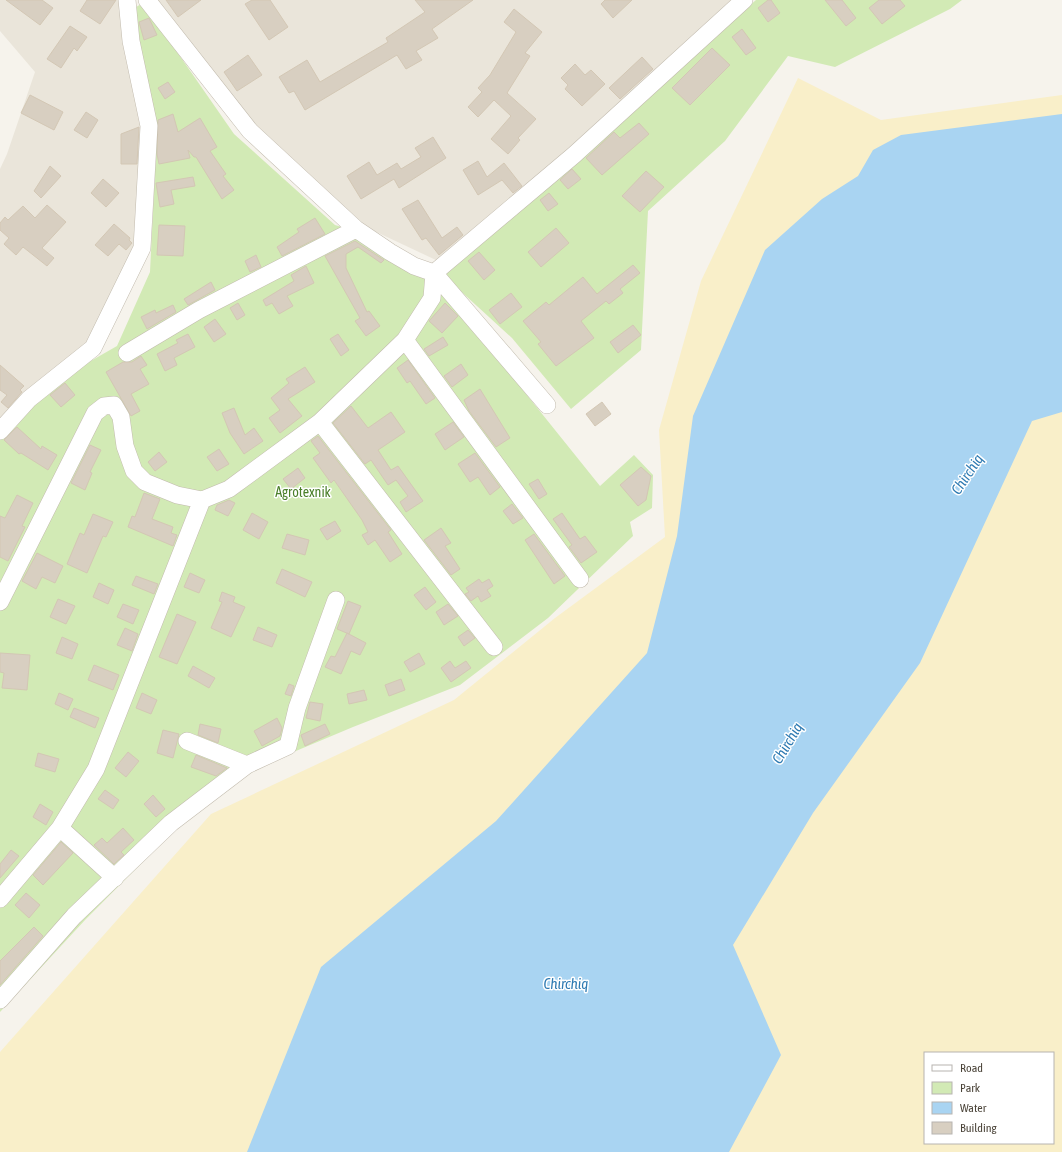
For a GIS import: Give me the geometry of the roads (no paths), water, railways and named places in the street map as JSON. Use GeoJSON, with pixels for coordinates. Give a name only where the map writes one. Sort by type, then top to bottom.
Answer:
{"type":"FeatureCollection","features":[{"type":"Feature","properties":{"kind":"street"},"geometry":{"type":"LineString","coordinates":[[0,431],[30,399],[93,348],[142,248],[149,126],[131,41],[127,0]]}},
{"type":"Feature","properties":{"kind":"street"},"geometry":{"type":"LineString","coordinates":[[147,0],[250,131],[356,229],[414,266],[434,273],[547,405]]}},
{"type":"Feature","properties":{"kind":"street"},"geometry":{"type":"LineString","coordinates":[[0,602],[95,413],[104,406],[114,405],[121,417],[125,446],[129,459],[134,471],[144,482],[177,495],[202,500],[229,489],[320,422],[405,340],[432,298],[434,273],[574,155],[744,0]]}},
{"type":"Feature","properties":{"kind":"street"},"geometry":{"type":"LineString","coordinates":[[127,353],[198,310],[356,229]]}},
{"type":"Feature","properties":{"kind":"street"},"geometry":{"type":"LineString","coordinates":[[405,340],[580,579]]}},
{"type":"Feature","properties":{"kind":"street"},"geometry":{"type":"LineString","coordinates":[[320,422],[494,647]]}},
{"type":"Feature","properties":{"kind":"street"},"geometry":{"type":"LineString","coordinates":[[0,899],[60,828],[96,769],[202,500]]}},
{"type":"Feature","properties":{"kind":"street"},"geometry":{"type":"LineString","coordinates":[[0,1000],[74,916],[171,823],[247,765],[288,746],[296,708],[336,600]]}},
{"type":"Feature","properties":{"kind":"street"},"geometry":{"type":"LineString","coordinates":[[187,741],[247,765]]}},
{"type":"Feature","properties":{"kind":"street"},"geometry":{"type":"LineString","coordinates":[[60,828],[115,878]]}},
{"type":"Feature","properties":{"kind":"water","name":"Chirchiq"},"geometry":{"type":"Polygon","coordinates":[[[1062,114],[1062,412],[1032,421],[920,663],[813,813],[733,945],[781,1055],[729,1152],[247,1152],[321,967],[496,821],[647,653],[677,536],[693,416],[765,250],[822,199],[858,176],[873,150],[901,135],[1062,114]]]}},
{"type":"Feature","properties":{"kind":"park label","name":"Agrotexnik"},"geometry":{"type":"Point","coordinates":[303,492]}}]}
